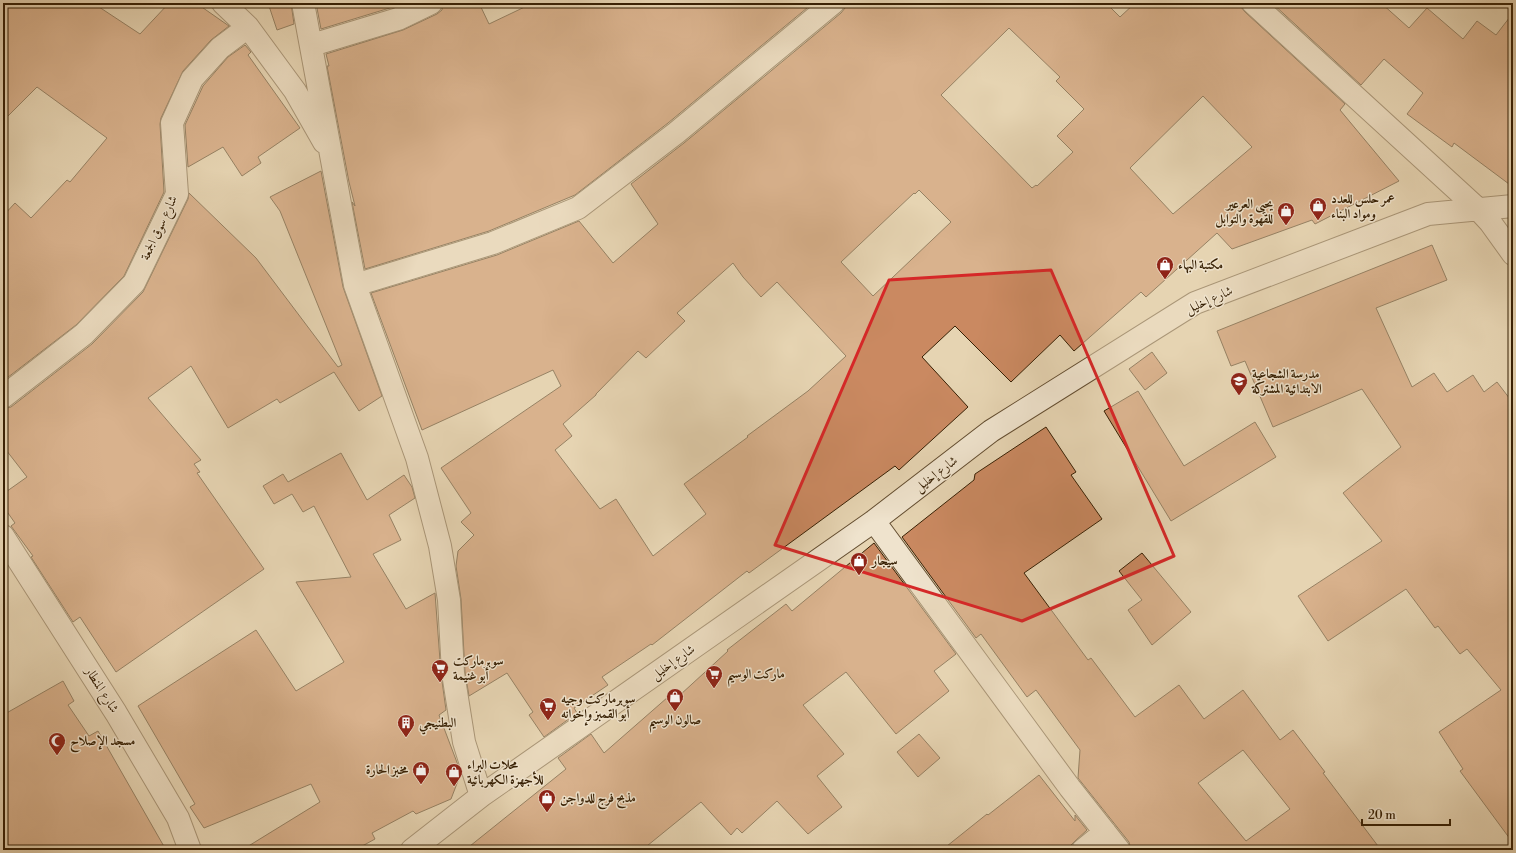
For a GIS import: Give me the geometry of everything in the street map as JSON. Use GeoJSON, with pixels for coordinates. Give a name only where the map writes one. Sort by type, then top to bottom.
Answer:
{"type":"FeatureCollection","features":[{"type":"Feature","properties":{"kind":"street"},"geometry":{"type":"LineString","coordinates":[[223,3],[248,27],[295,91],[332,157]]}},
{"type":"Feature","properties":{"kind":"street"},"geometry":{"type":"LineString","coordinates":[[303,3],[312,45],[355,285],[417,458],[440,546],[449,600],[453,673],[463,735],[481,796]]}},
{"type":"Feature","properties":{"kind":"street"},"geometry":{"type":"LineString","coordinates":[[312,45],[398,19],[431,3]]}},
{"type":"Feature","properties":{"kind":"street"},"geometry":{"type":"LineString","coordinates":[[355,285],[493,243],[578,208],[676,133],[833,3]]}},
{"type":"Feature","properties":{"kind":"street"},"geometry":{"type":"LineString","coordinates":[[1253,3],[1478,209],[1490,222],[1513,254]]}},
{"type":"Feature","properties":{"kind":"street","name":"شارع سوق الجمعة"},"geometry":{"type":"LineString","coordinates":[[3,397],[84,334],[134,283],[177,194],[172,123],[192,79],[220,48],[248,27]]}},
{"type":"Feature","properties":{"kind":"street","name":"شارع إخليل"},"geometry":{"type":"LineString","coordinates":[[412,850],[481,796],[874,521],[991,431],[1195,303],[1428,214],[1513,206]]}},
{"type":"Feature","properties":{"kind":"street"},"geometry":{"type":"LineString","coordinates":[[874,521],[1070,788],[1120,850]]}},
{"type":"Feature","properties":{"kind":"street","name":"شارع المنطار"},"geometry":{"type":"LineString","coordinates":[[3,536],[120,720],[178,818],[190,850]]}},
{"type":"Feature","properties":{"kind":"street"},"geometry":{"type":"LineString","coordinates":[[1083,850],[1105,832]]}},
{"type":"Feature","properties":{"kind":"highlighted area"},"geometry":{"type":"Polygon","coordinates":[[[1051,270],[1174,556],[1022,621],[775,545],[889,280],[1051,270]]]}},
{"type":"Feature","properties":{"kind":"building"},"geometry":{"type":"Polygon","coordinates":[[[3,3],[93,3],[140,34],[169,3],[196,3],[229,26],[211,40],[183,71],[161,118],[160,124],[164,192],[124,276],[76,325],[3,381],[3,216],[15,203],[31,218],[67,180],[70,182],[107,138],[37,87],[3,121],[3,3]]]}},
{"type":"Feature","properties":{"kind":"building"},"geometry":{"type":"Polygon","coordinates":[[[268,3],[291,3],[294,24],[277,30],[268,3]]]}},
{"type":"Feature","properties":{"kind":"building"},"geometry":{"type":"Polygon","coordinates":[[[316,3],[402,3],[321,29],[316,3]]]}},
{"type":"Feature","properties":{"kind":"building"},"geometry":{"type":"Polygon","coordinates":[[[443,3],[479,3],[489,24],[533,3],[813,3],[668,123],[575,195],[489,231],[365,269],[352,202],[355,206],[349,182],[326,54],[403,30],[437,14],[442,10],[443,3]]]}},
{"type":"Feature","properties":{"kind":"building"},"geometry":{"type":"Polygon","coordinates":[[[845,3],[1106,3],[1120,17],[1135,3],[1241,3],[1241,7],[1245,12],[1345,104],[1340,110],[1399,181],[1315,224],[1312,220],[1232,249],[1217,233],[1146,297],[1141,292],[1074,351],[1060,335],[1011,382],[955,326],[922,357],[968,407],[899,470],[895,466],[749,573],[747,571],[652,645],[651,644],[602,677],[608,685],[574,708],[577,713],[544,737],[529,715],[533,712],[507,673],[469,696],[465,672],[461,599],[456,566],[458,551],[474,535],[461,522],[471,513],[441,468],[561,386],[553,370],[422,430],[371,293],[497,255],[579,221],[613,263],[658,224],[631,184],[684,143],[841,13],[845,8],[845,3]],[[1009,28],[941,95],[1032,188],[1036,185],[1037,186],[1073,152],[1057,136],[1084,109],[1056,81],[1060,77],[1009,28]],[[1203,96],[1130,168],[1173,214],[1252,147],[1203,96]],[[919,190],[915,194],[914,193],[841,262],[873,296],[951,222],[919,190]],[[733,263],[677,313],[685,321],[646,358],[638,351],[596,395],[563,424],[572,436],[555,450],[600,509],[616,499],[653,556],[706,514],[684,484],[808,391],[846,356],[777,282],[761,297],[733,263]]]}},
{"type":"Feature","properties":{"kind":"building"},"geometry":{"type":"Polygon","coordinates":[[[1272,3],[1381,3],[1409,28],[1427,8],[1463,39],[1477,21],[1496,35],[1513,13],[1513,187],[1454,143],[1452,147],[1407,114],[1423,93],[1384,59],[1361,85],[1272,3]]]}},
{"type":"Feature","properties":{"kind":"building"},"geometry":{"type":"Polygon","coordinates":[[[245,45],[251,52],[248,55],[300,128],[258,157],[261,163],[242,176],[223,147],[188,167],[185,125],[203,86],[228,57],[245,45]]]}},
{"type":"Feature","properties":{"kind":"building"},"geometry":{"type":"Polygon","coordinates":[[[321,171],[343,287],[382,396],[359,411],[334,372],[280,403],[277,399],[228,428],[191,366],[148,398],[201,460],[194,464],[200,472],[197,473],[264,569],[116,672],[80,617],[73,622],[31,557],[33,556],[11,526],[15,523],[3,506],[3,494],[27,477],[3,446],[3,409],[11,407],[92,344],[143,292],[188,199],[189,193],[256,258],[338,367],[342,365],[280,211],[270,197],[321,171]]]}},
{"type":"Feature","properties":{"kind":"building"},"geometry":{"type":"Polygon","coordinates":[[[1432,245],[1447,280],[1376,308],[1412,387],[1434,373],[1447,392],[1473,375],[1484,392],[1497,382],[1513,403],[1513,843],[1460,771],[1463,769],[1439,732],[1501,690],[1467,649],[1460,654],[1438,626],[1435,628],[1406,589],[1328,641],[1298,596],[1382,541],[1343,493],[1401,447],[1362,389],[1273,427],[1245,361],[1231,366],[1217,331],[1432,245]]]}},
{"type":"Feature","properties":{"kind":"building"},"geometry":{"type":"Polygon","coordinates":[[[1152,352],[1167,373],[1145,390],[1129,369],[1152,352]]]}},
{"type":"Feature","properties":{"kind":"building"},"geometry":{"type":"Polygon","coordinates":[[[1138,391],[1184,466],[1255,422],[1276,457],[1171,521],[1104,411],[1138,391]]]}},
{"type":"Feature","properties":{"kind":"building"},"geometry":{"type":"Polygon","coordinates":[[[1046,427],[1076,472],[1071,475],[1102,519],[1024,573],[1088,660],[1091,658],[1135,717],[1179,685],[1204,719],[1243,690],[1280,740],[1293,730],[1325,772],[1323,773],[1381,850],[1131,850],[1129,842],[1078,778],[1080,750],[1036,690],[1027,697],[981,634],[976,638],[902,537],[974,480],[975,474],[1046,427]],[[1243,750],[1198,783],[1246,841],[1290,809],[1243,750]]]}},
{"type":"Feature","properties":{"kind":"building"},"geometry":{"type":"Polygon","coordinates":[[[341,453],[367,500],[404,475],[412,487],[415,498],[389,515],[401,540],[373,554],[406,609],[435,593],[441,674],[446,710],[439,715],[461,773],[451,799],[416,814],[413,811],[372,833],[375,839],[355,850],[242,850],[320,802],[311,784],[204,828],[190,807],[195,804],[138,706],[256,630],[296,691],[344,662],[296,582],[351,577],[314,506],[303,512],[292,494],[274,504],[263,486],[283,474],[288,482],[341,453]]]}},
{"type":"Feature","properties":{"kind":"building"},"geometry":{"type":"Polygon","coordinates":[[[874,543],[956,654],[934,671],[949,691],[896,734],[846,672],[803,705],[844,754],[817,776],[842,807],[808,834],[777,801],[742,833],[737,828],[731,835],[701,802],[642,850],[465,850],[566,769],[558,758],[591,734],[604,753],[676,690],[680,695],[728,651],[727,650],[786,604],[792,611],[874,543]]]}},
{"type":"Feature","properties":{"kind":"building"},"geometry":{"type":"Polygon","coordinates":[[[1142,553],[1191,612],[1152,645],[1128,610],[1142,600],[1119,571],[1142,553]]]}},
{"type":"Feature","properties":{"kind":"building","name":"مسجد الإصلاح"},"geometry":{"type":"Polygon","coordinates":[[[63,681],[74,701],[68,705],[89,736],[98,731],[166,850],[3,850],[3,715],[63,681]]]}},
{"type":"Feature","properties":{"kind":"building"},"geometry":{"type":"Polygon","coordinates":[[[919,734],[940,758],[918,777],[897,752],[919,734]]]}},
{"type":"Feature","properties":{"kind":"building"},"geometry":{"type":"Polygon","coordinates":[[[1039,775],[1075,821],[1075,815],[1087,830],[1071,845],[1071,850],[942,850],[987,814],[988,815],[1039,775]]]}},
{"type":"Feature","properties":{"kind":"place","name":"عمر حلس للعدد ومواد البناء"},"geometry":{"type":"Point","coordinates":[1318,221]}},
{"type":"Feature","properties":{"kind":"place","name":"يحيى العرعير للقهوة والتوابل"},"geometry":{"type":"Point","coordinates":[1286,226]}},
{"type":"Feature","properties":{"kind":"place","name":"مكتبة البهاء"},"geometry":{"type":"Point","coordinates":[1165,280]}},
{"type":"Feature","properties":{"kind":"place","name":"مدرسة الشجاعية الابتدائية المشتركة"},"geometry":{"type":"Point","coordinates":[1239,396]}},
{"type":"Feature","properties":{"kind":"place","name":"سيجار"},"geometry":{"type":"Point","coordinates":[859,576]}},
{"type":"Feature","properties":{"kind":"place","name":"سوبرماركت أبو غنيمة"},"geometry":{"type":"Point","coordinates":[440,683]}},
{"type":"Feature","properties":{"kind":"place","name":"ماركت الوسيم"},"geometry":{"type":"Point","coordinates":[714,689]}},
{"type":"Feature","properties":{"kind":"place","name":"صالون الوسيم"},"geometry":{"type":"Point","coordinates":[675,712]}},
{"type":"Feature","properties":{"kind":"place","name":"سوبرماركت وجيه أبو القمبز وإخوانه"},"geometry":{"type":"Point","coordinates":[548,721]}},
{"type":"Feature","properties":{"kind":"place","name":"البطنيجي"},"geometry":{"type":"Point","coordinates":[406,738]}},
{"type":"Feature","properties":{"kind":"place","name":"مسجد الإصلاح"},"geometry":{"type":"Point","coordinates":[57,756]}},
{"type":"Feature","properties":{"kind":"place","name":"مخبز الحارة"},"geometry":{"type":"Point","coordinates":[421,785]}},
{"type":"Feature","properties":{"kind":"place","name":"محلات البراء للأجهزة الكهربائية"},"geometry":{"type":"Point","coordinates":[454,787]}},
{"type":"Feature","properties":{"kind":"place","name":"مذبح فرج للدواجن"},"geometry":{"type":"Point","coordinates":[547,813]}}]}
